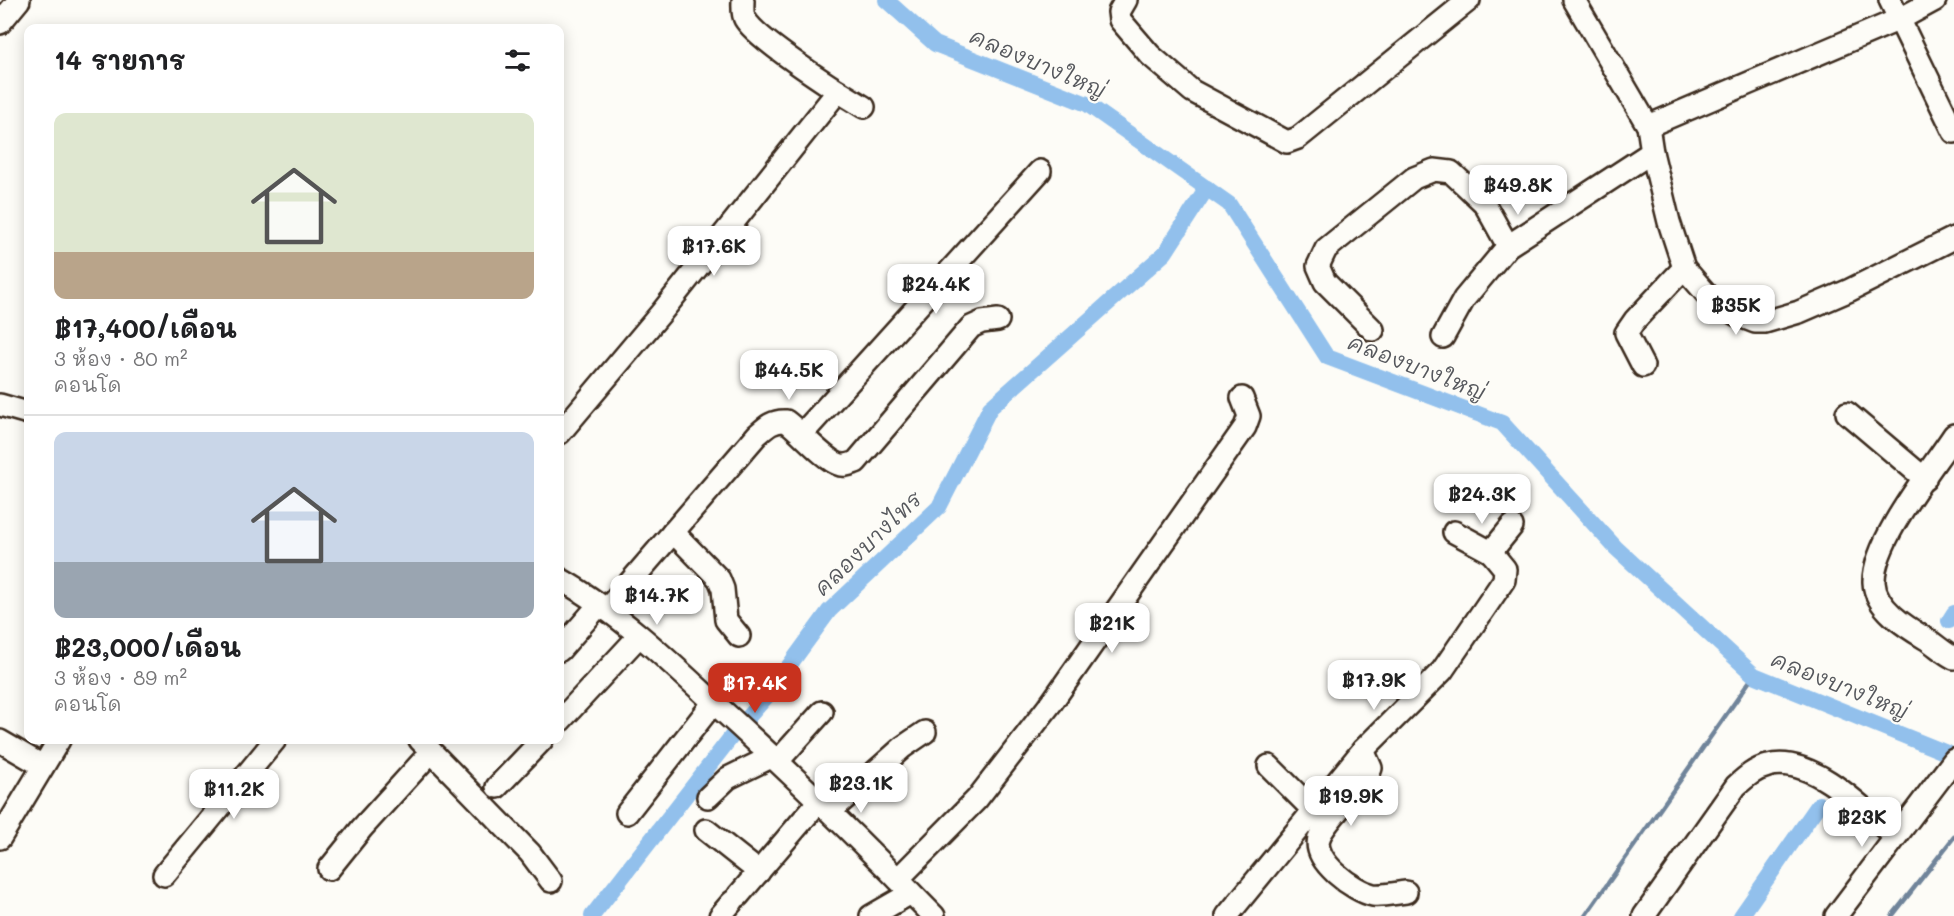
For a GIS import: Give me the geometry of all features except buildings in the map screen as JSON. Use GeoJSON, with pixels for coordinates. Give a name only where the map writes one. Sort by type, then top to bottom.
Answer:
{"type":"FeatureCollection","features":[{"type":"Feature","properties":{"kind":"street"},"geometry":{"type":"LineString","coordinates":[[0,23],[19,0]]}},
{"type":"Feature","properties":{"kind":"street"},"geometry":{"type":"LineString","coordinates":[[743,0],[744,18],[760,34],[801,66],[864,107]]}},
{"type":"Feature","properties":{"kind":"street"},"geometry":{"type":"LineString","coordinates":[[1126,0],[1119,12],[1120,20],[1150,55],[1192,91],[1287,142],[1298,138],[1469,0]]}},
{"type":"Feature","properties":{"kind":"street"},"geometry":{"type":"LineString","coordinates":[[1574,0],[1648,126],[1669,222],[1684,268],[1711,299],[1737,315],[1755,322],[1765,322],[1799,312],[1954,238]]}},
{"type":"Feature","properties":{"kind":"street"},"geometry":{"type":"LineString","coordinates":[[1890,0],[1954,132]]}},
{"type":"Feature","properties":{"kind":"street"},"geometry":{"type":"LineString","coordinates":[[1648,126],[1900,19],[1935,0]]}},
{"type":"Feature","properties":{"kind":"street"},"geometry":{"type":"LineString","coordinates":[[564,429],[661,314],[838,91]]}},
{"type":"Feature","properties":{"kind":"street"},"geometry":{"type":"LineString","coordinates":[[1443,337],[1464,299],[1508,246],[1652,152]]}},
{"type":"Feature","properties":{"kind":"street"},"geometry":{"type":"LineString","coordinates":[[1373,330],[1325,282],[1318,266],[1326,249],[1414,178],[1434,170],[1451,172],[1484,203],[1508,246]]}},
{"type":"Feature","properties":{"kind":"street"},"geometry":{"type":"LineString","coordinates":[[803,434],[1040,171]]}},
{"type":"Feature","properties":{"kind":"street"},"geometry":{"type":"LineString","coordinates":[[1643,366],[1626,333],[1635,320],[1684,268]]}},
{"type":"Feature","properties":{"kind":"street"},"geometry":{"type":"LineString","coordinates":[[564,646],[674,532],[757,435],[770,423],[778,420],[786,421],[838,465],[856,462],[971,327],[982,322],[998,320]]}},
{"type":"Feature","properties":{"kind":"street"},"geometry":{"type":"LineString","coordinates":[[871,916],[905,886],[977,799],[1095,643],[1245,427],[1249,416],[1242,398]]}},
{"type":"Feature","properties":{"kind":"street"},"geometry":{"type":"LineString","coordinates":[[0,405],[24,412]]}},
{"type":"Feature","properties":{"kind":"street"},"geometry":{"type":"LineString","coordinates":[[1847,413],[1925,479]]}},
{"type":"Feature","properties":{"kind":"street"},"geometry":{"type":"LineString","coordinates":[[1954,435],[1897,521],[1878,555],[1874,584],[1884,606],[1902,626],[1954,658]]}},
{"type":"Feature","properties":{"kind":"street"},"geometry":{"type":"LineString","coordinates":[[1491,552],[1512,526]]}},
{"type":"Feature","properties":{"kind":"street"},"geometry":{"type":"LineString","coordinates":[[674,532],[719,579],[723,588],[726,620],[739,636]]}},
{"type":"Feature","properties":{"kind":"street"},"geometry":{"type":"LineString","coordinates":[[1227,916],[1363,750],[1442,670],[1494,598],[1504,580],[1505,569],[1491,552],[1455,532]]}},
{"type":"Feature","properties":{"kind":"street"},"geometry":{"type":"LineString","coordinates":[[564,582],[639,636],[770,753],[934,916]]}},
{"type":"Feature","properties":{"kind":"street"},"geometry":{"type":"LineString","coordinates":[[564,717],[639,636]]}},
{"type":"Feature","properties":{"kind":"street"},"geometry":{"type":"LineString","coordinates":[[627,813],[720,708]]}},
{"type":"Feature","properties":{"kind":"street"},"geometry":{"type":"LineString","coordinates":[[708,797],[728,778],[770,753],[822,712]]}},
{"type":"Feature","properties":{"kind":"street"},"geometry":{"type":"LineString","coordinates":[[730,905],[759,872],[825,806],[926,732]]}},
{"type":"Feature","properties":{"kind":"street"},"geometry":{"type":"LineString","coordinates":[[0,741],[43,766]]}},
{"type":"Feature","properties":{"kind":"street"},"geometry":{"type":"LineString","coordinates":[[0,838],[57,744]]}},
{"type":"Feature","properties":{"kind":"street"},"geometry":{"type":"LineString","coordinates":[[164,875],[272,744]]}},
{"type":"Feature","properties":{"kind":"street"},"geometry":{"type":"LineString","coordinates":[[497,787],[537,744]]}},
{"type":"Feature","properties":{"kind":"street"},"geometry":{"type":"LineString","coordinates":[[329,869],[426,746],[530,853],[551,881]]}},
{"type":"Feature","properties":{"kind":"street"},"geometry":{"type":"LineString","coordinates":[[1363,750],[1371,768],[1368,776],[1325,828],[1319,838],[1318,847],[1324,860],[1340,877],[1354,887],[1374,895],[1406,892]]}},
{"type":"Feature","properties":{"kind":"street"},"geometry":{"type":"LineString","coordinates":[[1836,916],[1954,760]]}},
{"type":"Feature","properties":{"kind":"street"},"geometry":{"type":"LineString","coordinates":[[1644,916],[1737,786],[1751,772],[1768,766],[1783,764],[1813,773],[1856,803],[1895,837]]}},
{"type":"Feature","properties":{"kind":"street"},"geometry":{"type":"LineString","coordinates":[[1269,766],[1313,810]]}},
{"type":"Feature","properties":{"kind":"street"},"geometry":{"type":"LineString","coordinates":[[706,830],[759,872]]}},
{"type":"Feature","properties":{"kind":"waterway","name":"คลองบางใหญ่"},"geometry":{"type":"LineString","coordinates":[[886,0],[935,44],[1087,104],[1229,204],[1327,357],[1502,423],[1616,548],[1754,675],[1954,756]]}},
{"type":"Feature","properties":{"kind":"waterway","name":"คลองบางไทร"},"geometry":{"type":"LineString","coordinates":[[592,916],[732,736],[767,696],[829,611],[939,507],[990,408],[1165,253],[1207,188]]}},
{"type":"Feature","properties":{"kind":"waterway"},"geometry":{"type":"LineString","coordinates":[[1949,621],[1954,613]]}},
{"type":"Feature","properties":{"kind":"waterway"},"geometry":{"type":"LineString","coordinates":[[1585,916],[1754,675]]}},
{"type":"Feature","properties":{"kind":"waterway"},"geometry":{"type":"LineString","coordinates":[[1741,916],[1819,804]]}},
{"type":"Feature","properties":{"kind":"waterway"},"geometry":{"type":"LineString","coordinates":[[1892,916],[1954,837]]}}]}
